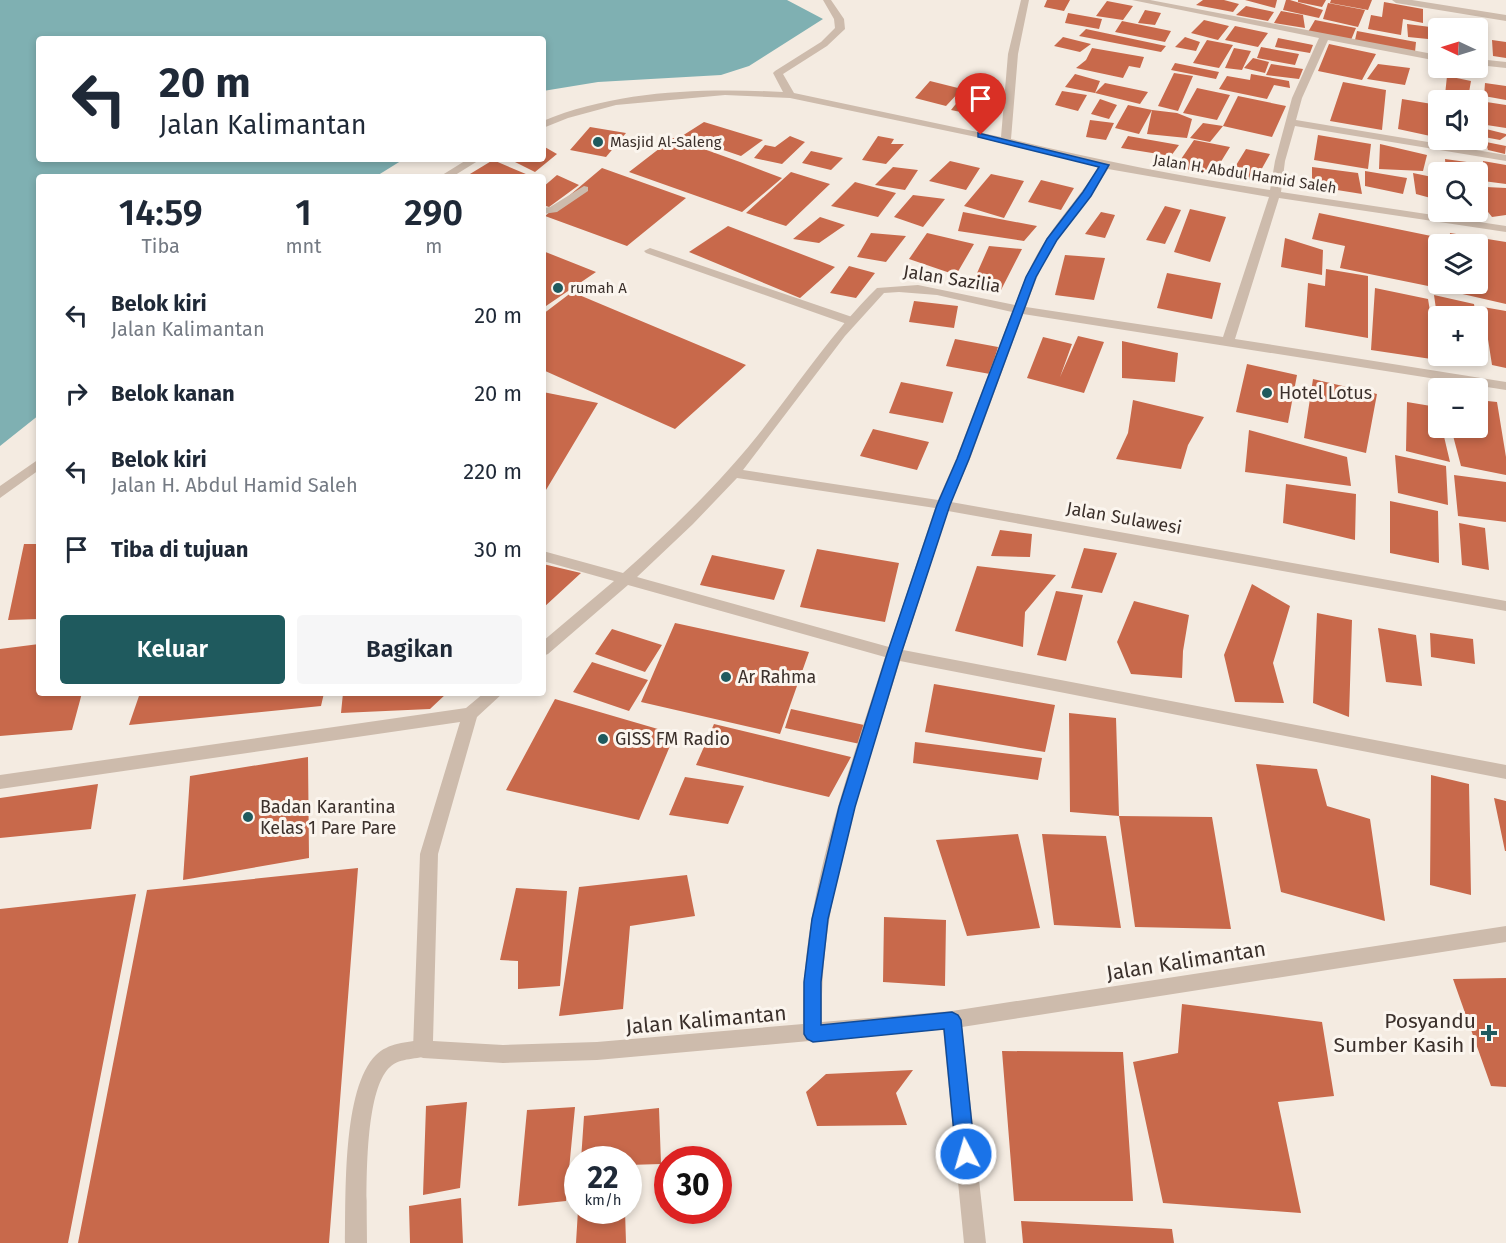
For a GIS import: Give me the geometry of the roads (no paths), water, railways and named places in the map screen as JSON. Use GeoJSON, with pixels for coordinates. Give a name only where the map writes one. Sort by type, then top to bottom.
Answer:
{"type":"FeatureCollection","features":[{"type":"Feature","properties":{"kind":"street"},"geometry":{"type":"LineString","coordinates":[[790,95],[778,72],[824,44],[840,29],[839,19],[827,0]]}},
{"type":"Feature","properties":{"kind":"street"},"geometry":{"type":"LineString","coordinates":[[1006,142],[1013,54],[1025,0]]}},
{"type":"Feature","properties":{"kind":"street"},"geometry":{"type":"LineString","coordinates":[[1136,0],[1428,56]]}},
{"type":"Feature","properties":{"kind":"street"},"geometry":{"type":"LineString","coordinates":[[1396,0],[1427,2],[1506,18]]}},
{"type":"Feature","properties":{"kind":"street"},"geometry":{"type":"LineString","coordinates":[[1228,341],[1275,195],[1280,160],[1297,98],[1324,37]]}},
{"type":"Feature","properties":{"kind":"street"},"geometry":{"type":"LineString","coordinates":[[1488,63],[1506,65]]}},
{"type":"Feature","properties":{"kind":"street","name":"Jalan H. Abdul Hamid Saleh"},"geometry":{"type":"LineString","coordinates":[[546,124],[589,109],[626,101],[725,92],[790,95],[981,135],[1105,165],[1275,195],[1506,228]]}},
{"type":"Feature","properties":{"kind":"street"},"geometry":{"type":"LineString","coordinates":[[1291,122],[1506,158]]}},
{"type":"Feature","properties":{"kind":"street"},"geometry":{"type":"LineString","coordinates":[[449,174],[471,162]]}},
{"type":"Feature","properties":{"kind":"street"},"geometry":{"type":"LineString","coordinates":[[813,1034],[812,982],[820,919],[847,807],[894,654],[944,505],[1031,277],[1042,256],[1088,194],[1105,165]]}},
{"type":"Feature","properties":{"kind":"street"},"geometry":{"type":"LineString","coordinates":[[546,211],[553,210],[584,189]]}},
{"type":"Feature","properties":{"kind":"street"},"geometry":{"type":"LineString","coordinates":[[650,251],[851,321]]}},
{"type":"Feature","properties":{"kind":"street","name":"Jalan Sazilia"},"geometry":{"type":"LineString","coordinates":[[546,647],[677,532],[733,473],[851,321],[881,290],[896,288],[930,291],[1019,310],[1506,386]]}},
{"type":"Feature","properties":{"kind":"street"},"geometry":{"type":"LineString","coordinates":[[0,493],[36,465]]}},
{"type":"Feature","properties":{"kind":"street","name":"Jalan Sulawesi"},"geometry":{"type":"LineString","coordinates":[[733,473],[944,505],[1506,606]]}},
{"type":"Feature","properties":{"kind":"street"},"geometry":{"type":"LineString","coordinates":[[546,557],[894,654],[1506,772]]}},
{"type":"Feature","properties":{"kind":"street"},"geometry":{"type":"LineString","coordinates":[[0,782],[470,714],[491,696]]}},
{"type":"Feature","properties":{"kind":"street"},"geometry":{"type":"LineString","coordinates":[[423,1049],[429,854],[470,714]]}},
{"type":"Feature","properties":{"kind":"street","name":"Jalan Kalimantan"},"geometry":{"type":"LineString","coordinates":[[356,1243],[358,1144],[369,1087],[380,1064],[394,1053],[423,1049],[503,1054],[597,1051],[813,1034],[952,1020],[1506,934]]}},
{"type":"Feature","properties":{"kind":"street"},"geometry":{"type":"LineString","coordinates":[[952,1020],[975,1243]]}},
{"type":"Feature","properties":{"kind":"water"},"geometry":{"type":"Polygon","coordinates":[[[0,0],[787,0],[823,19],[749,66],[721,75],[598,82],[546,91],[546,36],[36,36],[36,162],[399,162],[380,174],[36,174],[36,417],[0,446],[0,0]]]}},
{"type":"Feature","properties":{"kind":"place","name":"Masjid Al-Saleng"},"geometry":{"type":"Point","coordinates":[598,142]}},
{"type":"Feature","properties":{"kind":"place","name":"rumah A"},"geometry":{"type":"Point","coordinates":[558,288]}},
{"type":"Feature","properties":{"kind":"place","name":"Hotel Lotus"},"geometry":{"type":"Point","coordinates":[1267,393]}},
{"type":"Feature","properties":{"kind":"place","name":"Ar Rahma"},"geometry":{"type":"Point","coordinates":[726,677]}},
{"type":"Feature","properties":{"kind":"place","name":"GISS FM Radio"},"geometry":{"type":"Point","coordinates":[603,739]}},
{"type":"Feature","properties":{"kind":"place","name":"Badan Karantina Kelas 1 Pare Pare"},"geometry":{"type":"Point","coordinates":[248,817]}},
{"type":"Feature","properties":{"kind":"place","name":"Posyandu Sumber Kasih I"},"geometry":{"type":"Point","coordinates":[1489,1033]}}]}
